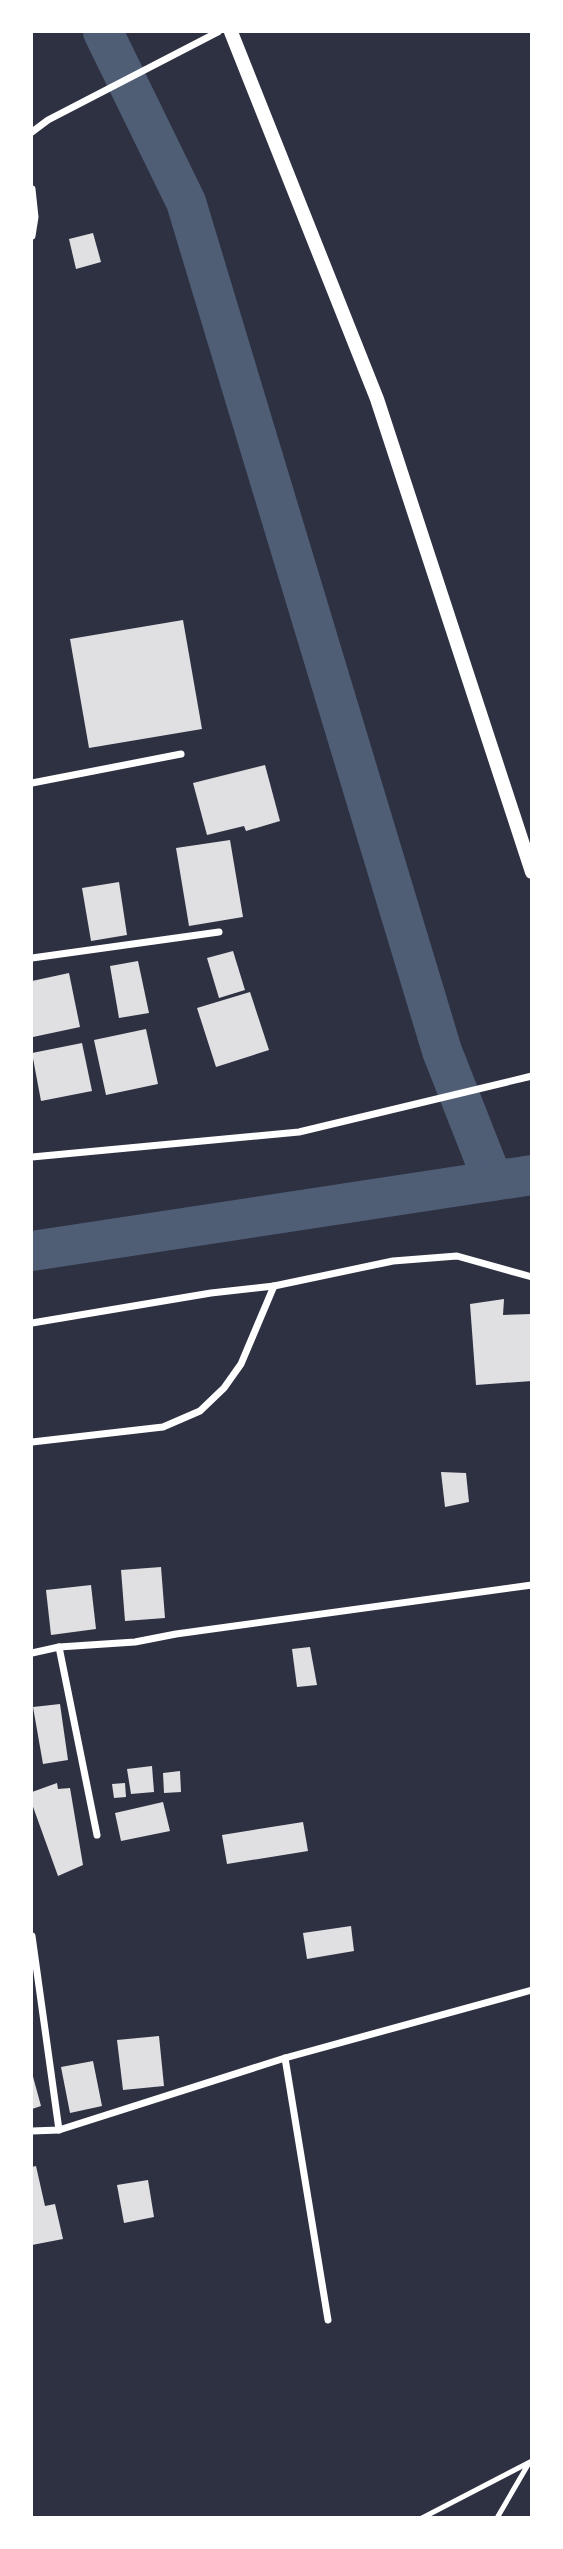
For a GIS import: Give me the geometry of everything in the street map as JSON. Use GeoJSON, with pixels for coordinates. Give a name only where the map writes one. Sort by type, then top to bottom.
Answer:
{"type":"FeatureCollection","features":[{"type":"Feature","properties":{"kind":"main road"},"geometry":{"type":"LineString","coordinates":[[232,32],[377,399],[531,872]]}},
{"type":"Feature","properties":{"kind":"street"},"geometry":{"type":"LineString","coordinates":[[32,132],[48,120],[218,32]]}},
{"type":"Feature","properties":{"kind":"street"},"geometry":{"type":"LineString","coordinates":[[32,189],[35,217],[32,236]]}},
{"type":"Feature","properties":{"kind":"street"},"geometry":{"type":"LineString","coordinates":[[32,783],[181,754]]}},
{"type":"Feature","properties":{"kind":"street"},"geometry":{"type":"LineString","coordinates":[[32,958],[219,932]]}},
{"type":"Feature","properties":{"kind":"street"},"geometry":{"type":"LineString","coordinates":[[32,1157],[299,1132],[531,1076]]}},
{"type":"Feature","properties":{"kind":"street"},"geometry":{"type":"LineString","coordinates":[[32,1324],[211,1293],[274,1286],[393,1261],[457,1255],[531,1277]]}},
{"type":"Feature","properties":{"kind":"street"},"geometry":{"type":"LineString","coordinates":[[32,1442],[163,1427],[200,1411],[224,1388],[241,1364],[274,1286]]}},
{"type":"Feature","properties":{"kind":"street"},"geometry":{"type":"LineString","coordinates":[[32,1653],[59,1647],[135,1642],[531,1585]]}},
{"type":"Feature","properties":{"kind":"street"},"geometry":{"type":"LineString","coordinates":[[59,1647],[97,1835]]}},
{"type":"Feature","properties":{"kind":"street"},"geometry":{"type":"LineString","coordinates":[[32,1936],[59,2130]]}},
{"type":"Feature","properties":{"kind":"street"},"geometry":{"type":"LineString","coordinates":[[32,2131],[59,2130],[285,2058],[531,1990]]}},
{"type":"Feature","properties":{"kind":"street"},"geometry":{"type":"LineString","coordinates":[[285,2058],[328,2320]]}},
{"type":"Feature","properties":{"kind":"lane"},"geometry":{"type":"LineString","coordinates":[[422,2518],[530,2462]]}},
{"type":"Feature","properties":{"kind":"lane"},"geometry":{"type":"LineString","coordinates":[[498,2518],[530,2462]]}},
{"type":"Feature","properties":{"kind":"building"},"geometry":{"type":"Polygon","coordinates":[[[93,233],[101,262],[76,269],[69,239],[93,233]]]}},
{"type":"Feature","properties":{"kind":"building"},"geometry":{"type":"Polygon","coordinates":[[[183,620],[202,729],[89,748],[70,639],[183,620]]]}},
{"type":"Feature","properties":{"kind":"building"},"geometry":{"type":"Polygon","coordinates":[[[265,765],[280,821],[246,831],[244,826],[207,835],[193,783],[265,765]]]}},
{"type":"Feature","properties":{"kind":"building"},"geometry":{"type":"Polygon","coordinates":[[[230,840],[243,917],[189,926],[176,848],[230,840]]]}},
{"type":"Feature","properties":{"kind":"building"},"geometry":{"type":"Polygon","coordinates":[[[119,882],[127,935],[91,941],[82,888],[119,882]]]}},
{"type":"Feature","properties":{"kind":"building"},"geometry":{"type":"Polygon","coordinates":[[[233,951],[245,990],[219,998],[207,958],[233,951]]]}},
{"type":"Feature","properties":{"kind":"building"},"geometry":{"type":"Polygon","coordinates":[[[138,961],[149,1013],[119,1018],[110,966],[138,961]]]}},
{"type":"Feature","properties":{"kind":"building"},"geometry":{"type":"Polygon","coordinates":[[[69,973],[80,1027],[33,1037],[32,981],[69,973]]]}},
{"type":"Feature","properties":{"kind":"building"},"geometry":{"type":"Polygon","coordinates":[[[250,992],[269,1050],[216,1067],[197,1008],[250,992]]]}},
{"type":"Feature","properties":{"kind":"building"},"geometry":{"type":"Polygon","coordinates":[[[146,1029],[158,1084],[106,1095],[94,1040],[146,1029]]]}},
{"type":"Feature","properties":{"kind":"building"},"geometry":{"type":"Polygon","coordinates":[[[82,1043],[92,1091],[41,1101],[32,1053],[82,1043]]]}},
{"type":"Feature","properties":{"kind":"building"},"geometry":{"type":"Polygon","coordinates":[[[504,1299],[503,1315],[532,1314],[532,1381],[476,1385],[470,1304],[504,1299]]]}},
{"type":"Feature","properties":{"kind":"building"},"geometry":{"type":"Polygon","coordinates":[[[441,1472],[466,1473],[469,1502],[445,1507],[441,1472]]]}},
{"type":"Feature","properties":{"kind":"building"},"geometry":{"type":"Polygon","coordinates":[[[161,1567],[165,1618],[125,1621],[121,1570],[161,1567]]]}},
{"type":"Feature","properties":{"kind":"building"},"geometry":{"type":"Polygon","coordinates":[[[91,1585],[96,1629],[51,1635],[46,1590],[91,1585]]]}},
{"type":"Feature","properties":{"kind":"building"},"geometry":{"type":"Polygon","coordinates":[[[310,1647],[317,1685],[297,1687],[292,1649],[310,1647]]]}},
{"type":"Feature","properties":{"kind":"building"},"geometry":{"type":"Polygon","coordinates":[[[60,1704],[68,1760],[43,1764],[33,1707],[60,1704]]]}},
{"type":"Feature","properties":{"kind":"building"},"geometry":{"type":"Polygon","coordinates":[[[152,1766],[154,1792],[131,1794],[127,1769],[152,1766]]]}},
{"type":"Feature","properties":{"kind":"building"},"geometry":{"type":"Polygon","coordinates":[[[180,1771],[181,1792],[164,1793],[163,1773],[180,1771]]]}},
{"type":"Feature","properties":{"kind":"building"},"geometry":{"type":"Polygon","coordinates":[[[57,1783],[58,1789],[70,1788],[83,1865],[58,1876],[32,1804],[32,1792],[57,1783]]]}},
{"type":"Feature","properties":{"kind":"building"},"geometry":{"type":"Polygon","coordinates":[[[125,1783],[126,1797],[114,1798],[112,1784],[125,1783]]]}},
{"type":"Feature","properties":{"kind":"building"},"geometry":{"type":"Polygon","coordinates":[[[163,1802],[170,1831],[121,1841],[115,1813],[163,1802]]]}},
{"type":"Feature","properties":{"kind":"building"},"geometry":{"type":"Polygon","coordinates":[[[303,1822],[308,1851],[227,1864],[222,1835],[303,1822]]]}},
{"type":"Feature","properties":{"kind":"building"},"geometry":{"type":"Polygon","coordinates":[[[351,1926],[354,1951],[307,1959],[303,1933],[351,1926]]]}},
{"type":"Feature","properties":{"kind":"building"},"geometry":{"type":"Polygon","coordinates":[[[159,2036],[164,2086],[123,2090],[117,2040],[159,2036]]]}},
{"type":"Feature","properties":{"kind":"building"},"geometry":{"type":"Polygon","coordinates":[[[93,2061],[102,2106],[70,2113],[61,2067],[93,2061]]]}},
{"type":"Feature","properties":{"kind":"building"},"geometry":{"type":"Polygon","coordinates":[[[32,2073],[41,2106],[32,2109],[32,2073]]]}},
{"type":"Feature","properties":{"kind":"building"},"geometry":{"type":"Polygon","coordinates":[[[36,2166],[45,2206],[55,2204],[63,2239],[32,2245],[32,2167],[36,2166]]]}},
{"type":"Feature","properties":{"kind":"building"},"geometry":{"type":"Polygon","coordinates":[[[148,2180],[154,2217],[124,2223],[117,2185],[148,2180]]]}},
{"type":"Feature","properties":{"kind":"waterway"},"geometry":{"type":"LineString","coordinates":[[103,32],[186,202],[442,1051],[493,1181]]}},
{"type":"Feature","properties":{"kind":"waterway"},"geometry":{"type":"LineString","coordinates":[[32,1251],[532,1175]]}}]}
